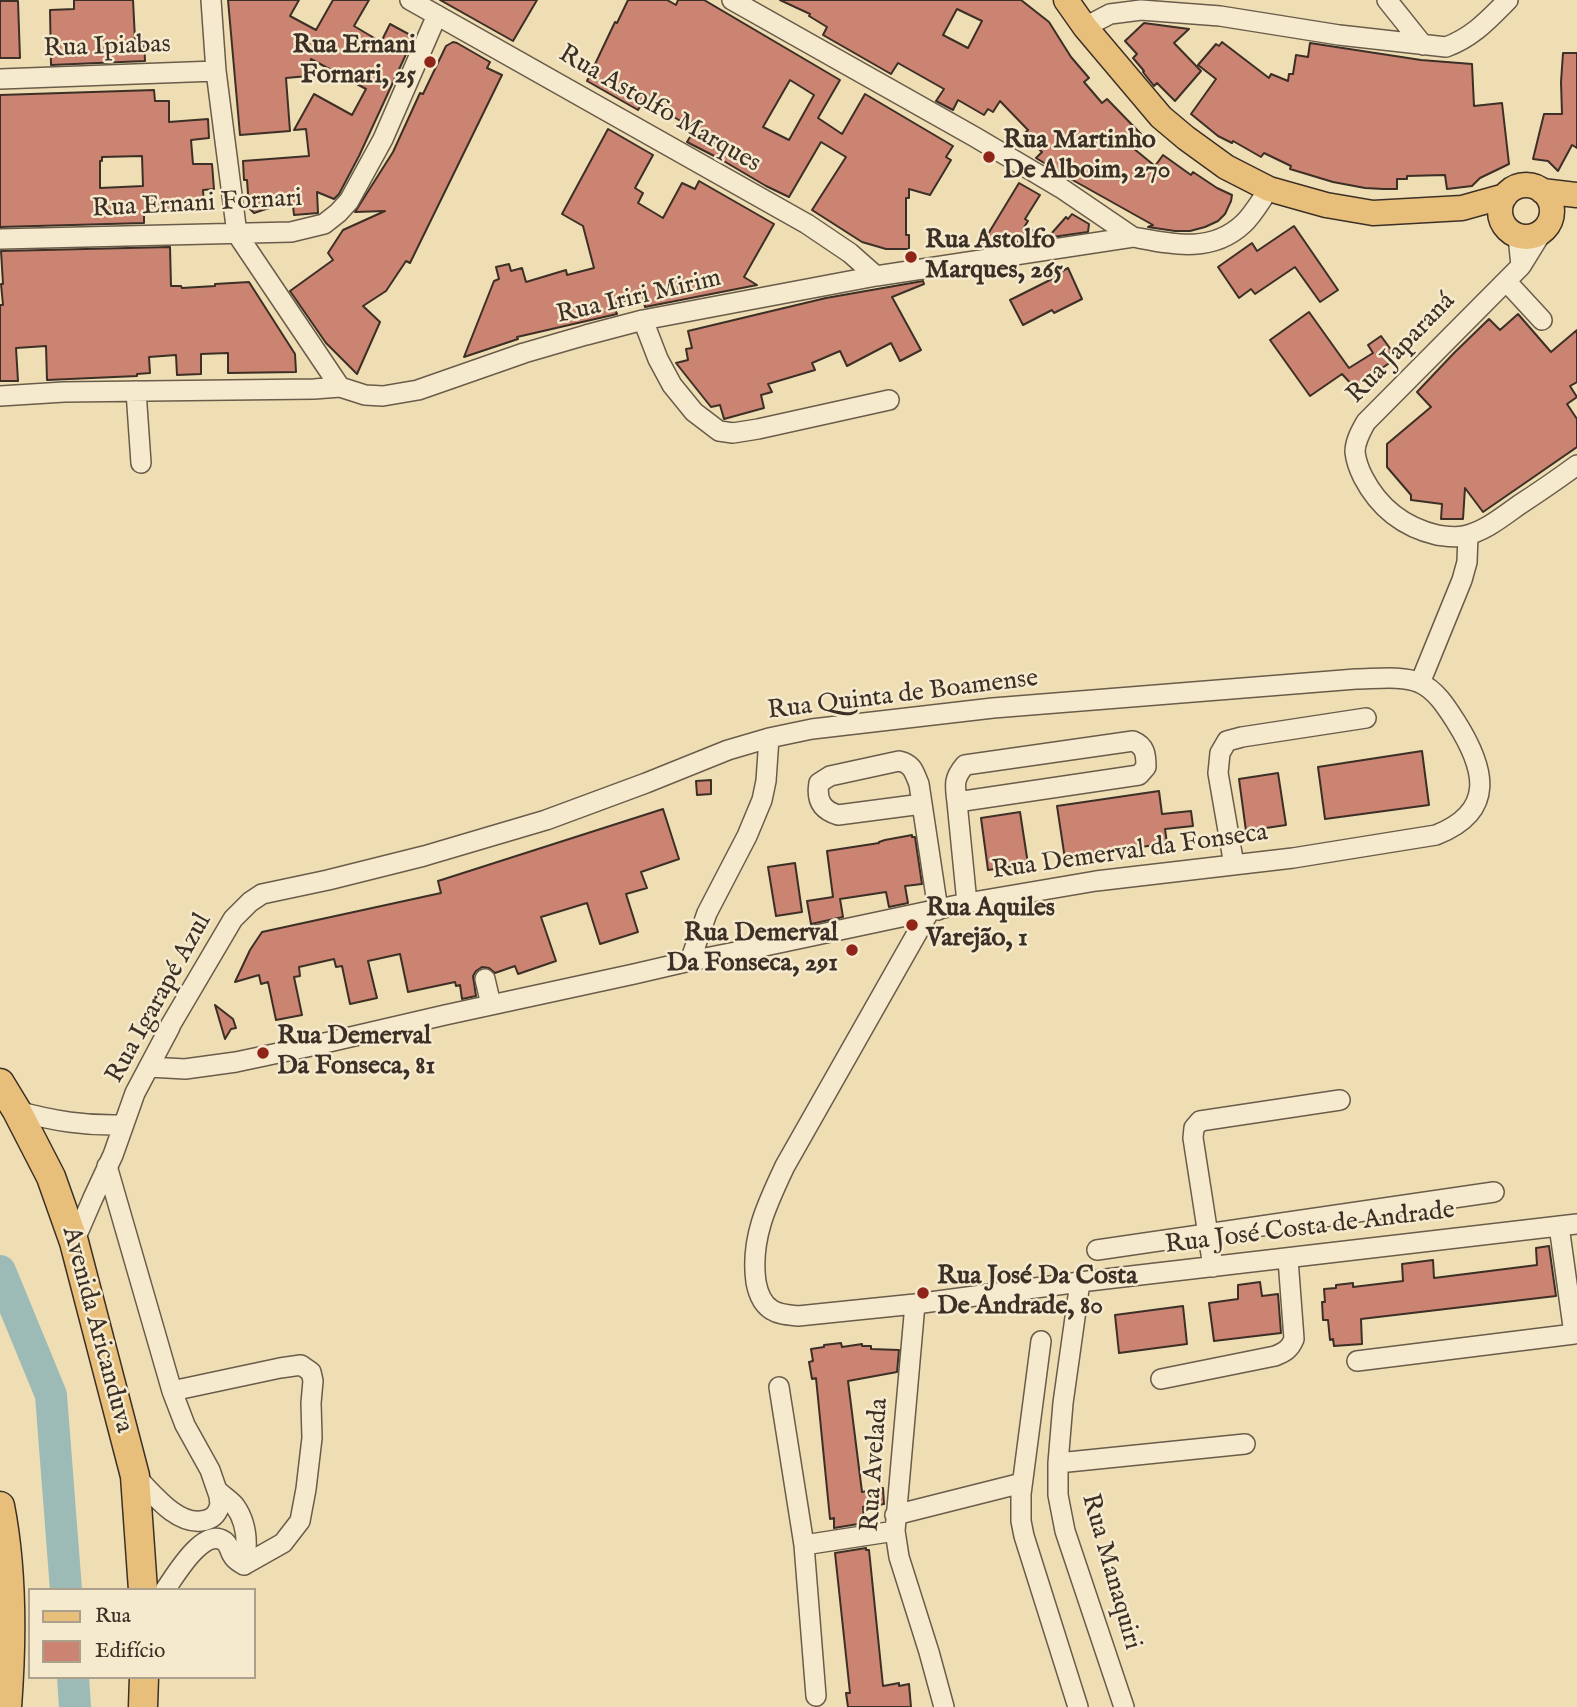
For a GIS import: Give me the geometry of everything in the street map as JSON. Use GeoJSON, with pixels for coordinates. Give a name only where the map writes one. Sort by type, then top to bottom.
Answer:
{"type":"FeatureCollection","features":[{"type":"Feature","properties":{"kind":"highway","name":"Avenida Aricanduva"},"geometry":{"type":"LineString","coordinates":[[0,1083],[51,1177],[74,1242],[135,1476],[143,1588]]}},
{"type":"Feature","properties":{"kind":"highway"},"geometry":{"type":"LineString","coordinates":[[0,1506],[10,1592],[7,1707]]}},
{"type":"Feature","properties":{"kind":"highway"},"geometry":{"type":"LineString","coordinates":[[143,1707],[144,1679]]}},
{"type":"Feature","properties":{"kind":"main road"},"geometry":{"type":"LineString","coordinates":[[1066,0],[1085,27],[1161,117],[1226,167],[1269,189],[1326,205],[1373,213],[1462,208],[1505,196]]}},
{"type":"Feature","properties":{"kind":"main road"},"geometry":{"type":"LineString","coordinates":[[1526,185],[1534,186],[1547,195],[1552,211],[1529,228],[1501,219],[1500,209],[1510,190],[1526,185]]}},
{"type":"Feature","properties":{"kind":"main road"},"geometry":{"type":"LineString","coordinates":[[1542,191],[1576,195]]}},
{"type":"Feature","properties":{"kind":"main road"},"geometry":{"type":"LineString","coordinates":[[1529,228],[1576,195]]}},
{"type":"Feature","properties":{"kind":"main road"},"geometry":{"type":"LineString","coordinates":[[1462,208],[1529,228]]}},
{"type":"Feature","properties":{"kind":"street"},"geometry":{"type":"LineString","coordinates":[[211,0],[216,71],[237,234],[340,387]]}},
{"type":"Feature","properties":{"kind":"street","name":"Rua Astolfo Marques"},"geometry":{"type":"LineString","coordinates":[[410,0],[807,224],[850,253],[876,276]]}},
{"type":"Feature","properties":{"kind":"street"},"geometry":{"type":"LineString","coordinates":[[732,0],[985,143],[1061,188],[1133,237]]}},
{"type":"Feature","properties":{"kind":"street"},"geometry":{"type":"LineString","coordinates":[[1387,0],[1423,45]]}},
{"type":"Feature","properties":{"kind":"street"},"geometry":{"type":"LineString","coordinates":[[1085,27],[1110,14],[1140,10],[1220,16],[1339,35],[1447,47],[1462,41],[1479,29],[1508,0]]}},
{"type":"Feature","properties":{"kind":"street","name":"Rua Ernani Fornari"},"geometry":{"type":"LineString","coordinates":[[0,239],[291,232],[324,224],[349,201],[383,139],[438,15]]}},
{"type":"Feature","properties":{"kind":"street","name":"Rua Ipiabas"},"geometry":{"type":"LineString","coordinates":[[0,79],[216,71]]}},
{"type":"Feature","properties":{"kind":"street","name":"Rua Iriri Mirim"},"geometry":{"type":"LineString","coordinates":[[0,396],[340,387],[365,395],[383,396],[418,390],[524,353],[643,320],[876,276],[1133,237],[1195,246],[1220,240],[1243,224],[1269,189]]}},
{"type":"Feature","properties":{"kind":"street","name":"Rua Japaraná"},"geometry":{"type":"LineString","coordinates":[[1529,228],[1521,266],[1366,422],[1355,449],[1357,465],[1370,491],[1398,519],[1423,531],[1461,537],[1504,516],[1577,465]]}},
{"type":"Feature","properties":{"kind":"street"},"geometry":{"type":"LineString","coordinates":[[1506,281],[1542,320]]}},
{"type":"Feature","properties":{"kind":"street"},"geometry":{"type":"LineString","coordinates":[[643,320],[658,359],[672,385],[694,412],[719,431],[733,433],[758,429],[889,401]]}},
{"type":"Feature","properties":{"kind":"street"},"geometry":{"type":"LineString","coordinates":[[136,391],[141,463]]}},
{"type":"Feature","properties":{"kind":"street"},"geometry":{"type":"LineString","coordinates":[[1420,682],[1462,580],[1467,562],[1468,535]]}},
{"type":"Feature","properties":{"kind":"street","name":"Rua Quinta de Boamense"},"geometry":{"type":"LineString","coordinates":[[250,902],[262,894],[424,856],[546,820],[717,754],[769,738],[812,729],[1110,697],[1356,679],[1398,678],[1420,682]]}},
{"type":"Feature","properties":{"kind":"street","name":"Rua Demerval da Fonseca"},"geometry":{"type":"LineString","coordinates":[[149,1067],[185,1069],[236,1062],[690,961],[967,903],[1096,881],[1293,858],[1436,835],[1450,830],[1474,808],[1480,791],[1479,773],[1470,744],[1444,704],[1420,682]]}},
{"type":"Feature","properties":{"kind":"street"},"geometry":{"type":"LineString","coordinates":[[1234,865],[1218,773],[1220,753],[1227,741],[1366,718]]}},
{"type":"Feature","properties":{"kind":"street"},"geometry":{"type":"LineString","coordinates":[[690,961],[707,913],[747,836],[762,800],[769,738]]}},
{"type":"Feature","properties":{"kind":"street"},"geometry":{"type":"LineString","coordinates":[[957,802],[1139,775],[1146,767],[1144,750],[1140,744],[1133,741],[965,765],[955,782],[967,903]]}},
{"type":"Feature","properties":{"kind":"street"},"geometry":{"type":"LineString","coordinates":[[922,804],[838,815],[829,812],[821,804],[819,783],[830,776],[899,761],[912,766],[919,784],[922,804],[934,911]]}},
{"type":"Feature","properties":{"kind":"street","name":"Rua Igarapé Azul"},"geometry":{"type":"LineString","coordinates":[[74,1242],[135,1093],[170,1026],[233,919],[250,902]]}},
{"type":"Feature","properties":{"kind":"street","name":"Rua José Costa de Andrade"},"geometry":{"type":"LineString","coordinates":[[934,911],[785,1166],[766,1208],[754,1251],[754,1271],[758,1294],[769,1309],[781,1314],[799,1316],[915,1304],[1568,1225]]}},
{"type":"Feature","properties":{"kind":"street"},"geometry":{"type":"LineString","coordinates":[[485,979],[491,1005]]}},
{"type":"Feature","properties":{"kind":"street"},"geometry":{"type":"LineString","coordinates":[[1213,1267],[1193,1138],[1194,1128],[1200,1121],[1340,1100]]}},
{"type":"Feature","properties":{"kind":"street","name":"Rua Igarapé Azul"},"geometry":{"type":"LineString","coordinates":[[17,1111],[46,1119],[93,1126],[124,1125]]}},
{"type":"Feature","properties":{"kind":"street"},"geometry":{"type":"LineString","coordinates":[[107,1166],[172,1391],[185,1425],[210,1470],[220,1505],[214,1517],[194,1522],[176,1515],[135,1476]]}},
{"type":"Feature","properties":{"kind":"street"},"geometry":{"type":"LineString","coordinates":[[1097,1250],[1494,1192]]}},
{"type":"Feature","properties":{"kind":"street"},"geometry":{"type":"LineString","coordinates":[[1357,1361],[1575,1334],[1568,1225]]}},
{"type":"Feature","properties":{"kind":"street"},"geometry":{"type":"LineString","coordinates":[[1161,1379],[1285,1352],[1294,1339],[1288,1259]]}},
{"type":"Feature","properties":{"kind":"street","name":"Rua Manaquiri"},"geometry":{"type":"LineString","coordinates":[[1080,1282],[1063,1403],[1058,1495],[1065,1531],[1124,1707]]}},
{"type":"Feature","properties":{"kind":"street","name":"Rua Avelada"},"geometry":{"type":"LineString","coordinates":[[915,1304],[895,1523],[899,1557],[944,1707]]}},
{"type":"Feature","properties":{"kind":"street"},"geometry":{"type":"LineString","coordinates":[[1041,1341],[1022,1483],[1021,1521],[1078,1707]]}},
{"type":"Feature","properties":{"kind":"street"},"geometry":{"type":"LineString","coordinates":[[172,1391],[301,1365],[311,1372],[312,1438],[300,1521],[283,1543],[244,1565]]}},
{"type":"Feature","properties":{"kind":"street"},"geometry":{"type":"LineString","coordinates":[[779,1387],[804,1545],[816,1696]]}},
{"type":"Feature","properties":{"kind":"street"},"geometry":{"type":"LineString","coordinates":[[1058,1463],[1245,1444]]}},
{"type":"Feature","properties":{"kind":"street"},"geometry":{"type":"LineString","coordinates":[[804,1545],[895,1523],[1022,1483]]}},
{"type":"Feature","properties":{"kind":"street"},"geometry":{"type":"LineString","coordinates":[[218,1491],[233,1503],[241,1517],[247,1549],[244,1565]]}},
{"type":"Feature","properties":{"kind":"street"},"geometry":{"type":"LineString","coordinates":[[166,1588],[194,1550],[210,1539],[222,1539],[227,1543],[232,1558],[244,1565]]}},
{"type":"Feature","properties":{"kind":"building"},"geometry":{"type":"Polygon","coordinates":[[[74,0],[133,0],[135,39],[144,39],[145,61],[51,65],[50,10],[74,9],[74,0]]]}},
{"type":"Feature","properties":{"kind":"building"},"geometry":{"type":"Polygon","coordinates":[[[228,0],[299,0],[290,16],[316,30],[333,0],[369,0],[354,26],[381,42],[390,24],[414,37],[339,194],[334,199],[317,192],[318,213],[294,215],[293,206],[272,207],[254,213],[249,208],[243,161],[309,156],[306,129],[294,130],[314,94],[352,115],[366,89],[311,59],[308,76],[286,78],[290,131],[240,135],[228,0]]]}},
{"type":"Feature","properties":{"kind":"building"},"geometry":{"type":"Polygon","coordinates":[[[440,0],[537,0],[513,41],[440,0]]]}},
{"type":"Feature","properties":{"kind":"building"},"geometry":{"type":"Polygon","coordinates":[[[628,0],[667,0],[676,5],[678,0],[704,0],[840,80],[818,118],[842,134],[865,94],[953,146],[946,157],[951,160],[930,195],[909,189],[909,198],[906,198],[906,235],[909,235],[909,249],[886,249],[862,242],[812,210],[846,157],[821,142],[789,197],[687,142],[695,129],[646,97],[638,110],[587,81],[615,22],[617,23],[628,0]],[[790,80],[763,127],[789,140],[814,95],[790,80]]]}},
{"type":"Feature","properties":{"kind":"building"},"geometry":{"type":"Polygon","coordinates":[[[780,0],[1021,0],[1049,22],[1071,57],[1089,78],[1084,82],[1102,103],[1107,99],[1141,134],[1141,139],[1133,148],[1155,166],[1163,155],[1191,175],[1193,172],[1232,195],[1225,214],[1218,221],[1190,231],[1148,227],[1153,225],[1036,158],[1042,152],[1023,135],[1028,130],[1000,101],[993,112],[988,109],[984,115],[958,100],[953,110],[936,101],[944,89],[898,63],[891,74],[823,35],[827,27],[809,16],[810,14],[780,0]],[[957,9],[943,35],[968,48],[982,21],[957,9]]]}},
{"type":"Feature","properties":{"kind":"building"},"geometry":{"type":"Polygon","coordinates":[[[0,1],[18,1],[20,58],[0,58],[0,1]]]}},
{"type":"Feature","properties":{"kind":"building"},"geometry":{"type":"Polygon","coordinates":[[[1144,23],[1189,29],[1174,43],[1201,71],[1175,101],[1157,83],[1154,86],[1133,58],[1137,54],[1125,41],[1144,23]]]}},
{"type":"Feature","properties":{"kind":"building"},"geometry":{"type":"Polygon","coordinates":[[[453,42],[490,62],[487,68],[502,75],[410,263],[406,261],[386,291],[363,306],[380,322],[357,374],[326,343],[290,291],[333,260],[328,253],[343,230],[385,211],[355,212],[393,152],[420,93],[423,94],[446,46],[453,42]]]}},
{"type":"Feature","properties":{"kind":"building"},"geometry":{"type":"Polygon","coordinates":[[[1222,42],[1269,78],[1271,74],[1288,81],[1289,74],[1293,74],[1296,55],[1308,57],[1310,43],[1421,60],[1472,64],[1474,106],[1502,103],[1509,164],[1480,178],[1472,186],[1447,189],[1445,175],[1407,176],[1407,179],[1397,179],[1397,189],[1383,189],[1333,182],[1290,169],[1291,166],[1264,153],[1261,157],[1218,136],[1191,114],[1216,79],[1198,65],[1216,44],[1219,46],[1222,42]]]}},
{"type":"Feature","properties":{"kind":"building"},"geometry":{"type":"Polygon","coordinates":[[[1563,53],[1577,53],[1577,148],[1572,145],[1558,171],[1548,161],[1533,159],[1544,114],[1562,114],[1563,53]]]}},
{"type":"Feature","properties":{"kind":"building"},"geometry":{"type":"Polygon","coordinates":[[[154,90],[155,101],[169,101],[169,122],[208,119],[209,138],[191,140],[193,164],[212,164],[214,189],[203,190],[204,207],[144,212],[144,223],[0,227],[0,95],[154,90]],[[142,156],[102,157],[100,188],[143,186],[142,156]]]}},
{"type":"Feature","properties":{"kind":"building"},"geometry":{"type":"Polygon","coordinates":[[[608,129],[653,155],[635,188],[643,193],[638,203],[663,218],[682,183],[695,189],[699,181],[774,224],[744,277],[757,285],[645,307],[642,294],[613,305],[617,314],[517,337],[518,339],[464,357],[494,281],[499,279],[496,267],[509,264],[511,271],[522,268],[526,282],[566,270],[567,275],[594,268],[583,226],[562,214],[608,129]]]}},
{"type":"Feature","properties":{"kind":"building"},"geometry":{"type":"Polygon","coordinates":[[[1019,183],[1040,195],[1025,219],[1028,221],[1023,229],[1051,234],[1072,214],[1089,224],[1088,232],[982,244],[1019,183]]]}},
{"type":"Feature","properties":{"kind":"building"},"geometry":{"type":"Polygon","coordinates":[[[1294,226],[1338,290],[1320,302],[1295,267],[1255,294],[1251,289],[1239,298],[1218,267],[1252,243],[1257,251],[1294,226]]]}},
{"type":"Feature","properties":{"kind":"building"},"geometry":{"type":"Polygon","coordinates":[[[170,247],[171,286],[182,288],[249,282],[295,354],[296,372],[228,373],[228,353],[201,354],[201,374],[177,375],[176,355],[149,357],[150,373],[137,376],[47,380],[46,346],[16,348],[18,381],[0,381],[0,305],[3,305],[1,251],[170,247]]]}},
{"type":"Feature","properties":{"kind":"building"},"geometry":{"type":"Polygon","coordinates":[[[1068,268],[1082,299],[1023,325],[1010,300],[1068,268]]]}},
{"type":"Feature","properties":{"kind":"building"},"geometry":{"type":"Polygon","coordinates":[[[923,281],[924,284],[892,297],[921,350],[900,361],[891,343],[847,366],[840,351],[812,363],[815,370],[768,384],[772,392],[761,395],[764,408],[724,419],[720,405],[711,407],[676,363],[688,360],[686,349],[692,348],[688,331],[826,298],[923,281]]]}},
{"type":"Feature","properties":{"kind":"building"},"geometry":{"type":"Polygon","coordinates":[[[1309,312],[1349,368],[1373,353],[1368,345],[1381,336],[1392,351],[1386,355],[1391,362],[1354,387],[1342,374],[1310,396],[1270,340],[1309,312]]]}},
{"type":"Feature","properties":{"kind":"building"},"geometry":{"type":"Polygon","coordinates":[[[1518,314],[1551,352],[1577,330],[1577,382],[1570,386],[1577,397],[1567,404],[1577,419],[1577,447],[1483,512],[1465,488],[1463,519],[1441,519],[1442,504],[1411,500],[1411,495],[1387,467],[1387,444],[1431,407],[1417,392],[1454,353],[1489,319],[1500,330],[1518,314]]]}},
{"type":"Feature","properties":{"kind":"building"},"geometry":{"type":"Polygon","coordinates":[[[1422,751],[1429,805],[1325,819],[1318,767],[1422,751]]]}},
{"type":"Feature","properties":{"kind":"building"},"geometry":{"type":"Polygon","coordinates":[[[1278,773],[1286,825],[1246,831],[1239,779],[1278,773]]]}},
{"type":"Feature","properties":{"kind":"building"},"geometry":{"type":"Polygon","coordinates":[[[711,780],[711,794],[697,795],[696,781],[711,780]]]}},
{"type":"Feature","properties":{"kind":"building"},"geometry":{"type":"Polygon","coordinates":[[[1159,791],[1162,814],[1191,811],[1193,826],[1165,829],[1167,843],[1065,859],[1057,806],[1159,791]]]}},
{"type":"Feature","properties":{"kind":"building"},"geometry":{"type":"Polygon","coordinates":[[[663,809],[679,859],[641,872],[647,888],[626,894],[638,932],[600,944],[587,903],[541,917],[556,961],[518,974],[515,966],[495,973],[482,967],[473,976],[476,996],[462,999],[460,985],[456,986],[455,982],[408,992],[400,954],[368,961],[377,998],[350,1004],[342,966],[336,967],[334,959],[299,967],[300,976],[294,977],[302,1015],[276,1020],[268,982],[261,984],[259,975],[235,982],[262,932],[441,893],[438,881],[663,809]]]}},
{"type":"Feature","properties":{"kind":"building"},"geometry":{"type":"Polygon","coordinates":[[[1020,812],[1028,864],[988,870],[981,818],[1020,812]]]}},
{"type":"Feature","properties":{"kind":"building"},"geometry":{"type":"Polygon","coordinates":[[[912,835],[915,837],[922,884],[905,886],[908,903],[889,907],[886,892],[840,899],[843,917],[811,924],[807,901],[833,897],[827,851],[912,835]]]}},
{"type":"Feature","properties":{"kind":"building"},"geometry":{"type":"Polygon","coordinates":[[[795,863],[802,912],[776,916],[768,867],[795,863]]]}},
{"type":"Feature","properties":{"kind":"building"},"geometry":{"type":"Polygon","coordinates":[[[215,1005],[233,1019],[236,1028],[231,1029],[225,1039],[215,1005]]]}},
{"type":"Feature","properties":{"kind":"building"},"geometry":{"type":"Polygon","coordinates":[[[1549,1246],[1556,1296],[1361,1319],[1362,1344],[1334,1346],[1333,1339],[1330,1340],[1328,1320],[1323,1320],[1324,1289],[1353,1283],[1353,1287],[1403,1281],[1402,1264],[1433,1260],[1434,1278],[1537,1265],[1536,1248],[1549,1246]]]}},
{"type":"Feature","properties":{"kind":"building"},"geometry":{"type":"Polygon","coordinates":[[[1260,1282],[1262,1296],[1278,1294],[1281,1333],[1214,1341],[1209,1303],[1238,1299],[1238,1285],[1260,1282]]]}},
{"type":"Feature","properties":{"kind":"building"},"geometry":{"type":"Polygon","coordinates":[[[1183,1306],[1187,1344],[1119,1353],[1115,1315],[1183,1306]]]}},
{"type":"Feature","properties":{"kind":"building"},"geometry":{"type":"Polygon","coordinates":[[[841,1343],[842,1347],[862,1344],[871,1346],[871,1349],[899,1350],[897,1372],[848,1381],[862,1492],[883,1488],[884,1504],[863,1507],[864,1523],[834,1528],[834,1518],[830,1519],[816,1378],[812,1379],[809,1362],[813,1361],[811,1349],[841,1343]]]}},
{"type":"Feature","properties":{"kind":"building"},"geometry":{"type":"Polygon","coordinates":[[[866,1548],[869,1550],[883,1686],[909,1684],[911,1707],[848,1707],[846,1693],[850,1693],[835,1553],[866,1548]]]}},
{"type":"Feature","properties":{"kind":"waterway"},"geometry":{"type":"LineString","coordinates":[[0,1271],[51,1395],[66,1588]]}},
{"type":"Feature","properties":{"kind":"waterway"},"geometry":{"type":"LineString","coordinates":[[73,1679],[75,1707]]}},
{"type":"Feature","properties":{"kind":"place","name":"Rua Ernani Fornari, 25"},"geometry":{"type":"Point","coordinates":[430,62]}},
{"type":"Feature","properties":{"kind":"place","name":"Rua Martinho De Alboim, 270"},"geometry":{"type":"Point","coordinates":[989,157]}},
{"type":"Feature","properties":{"kind":"place","name":"Rua Astolfo Marques, 265"},"geometry":{"type":"Point","coordinates":[911,257]}},
{"type":"Feature","properties":{"kind":"place","name":"Rua Aquiles Varejão, 1"},"geometry":{"type":"Point","coordinates":[912,925]}},
{"type":"Feature","properties":{"kind":"place","name":"Rua Demerval Da Fonseca, 291"},"geometry":{"type":"Point","coordinates":[852,950]}},
{"type":"Feature","properties":{"kind":"place","name":"Rua Demerval Da Fonseca, 81"},"geometry":{"type":"Point","coordinates":[263,1053]}},
{"type":"Feature","properties":{"kind":"place","name":"Rua José Da Costa De Andrade, 80"},"geometry":{"type":"Point","coordinates":[923,1293]}}]}
